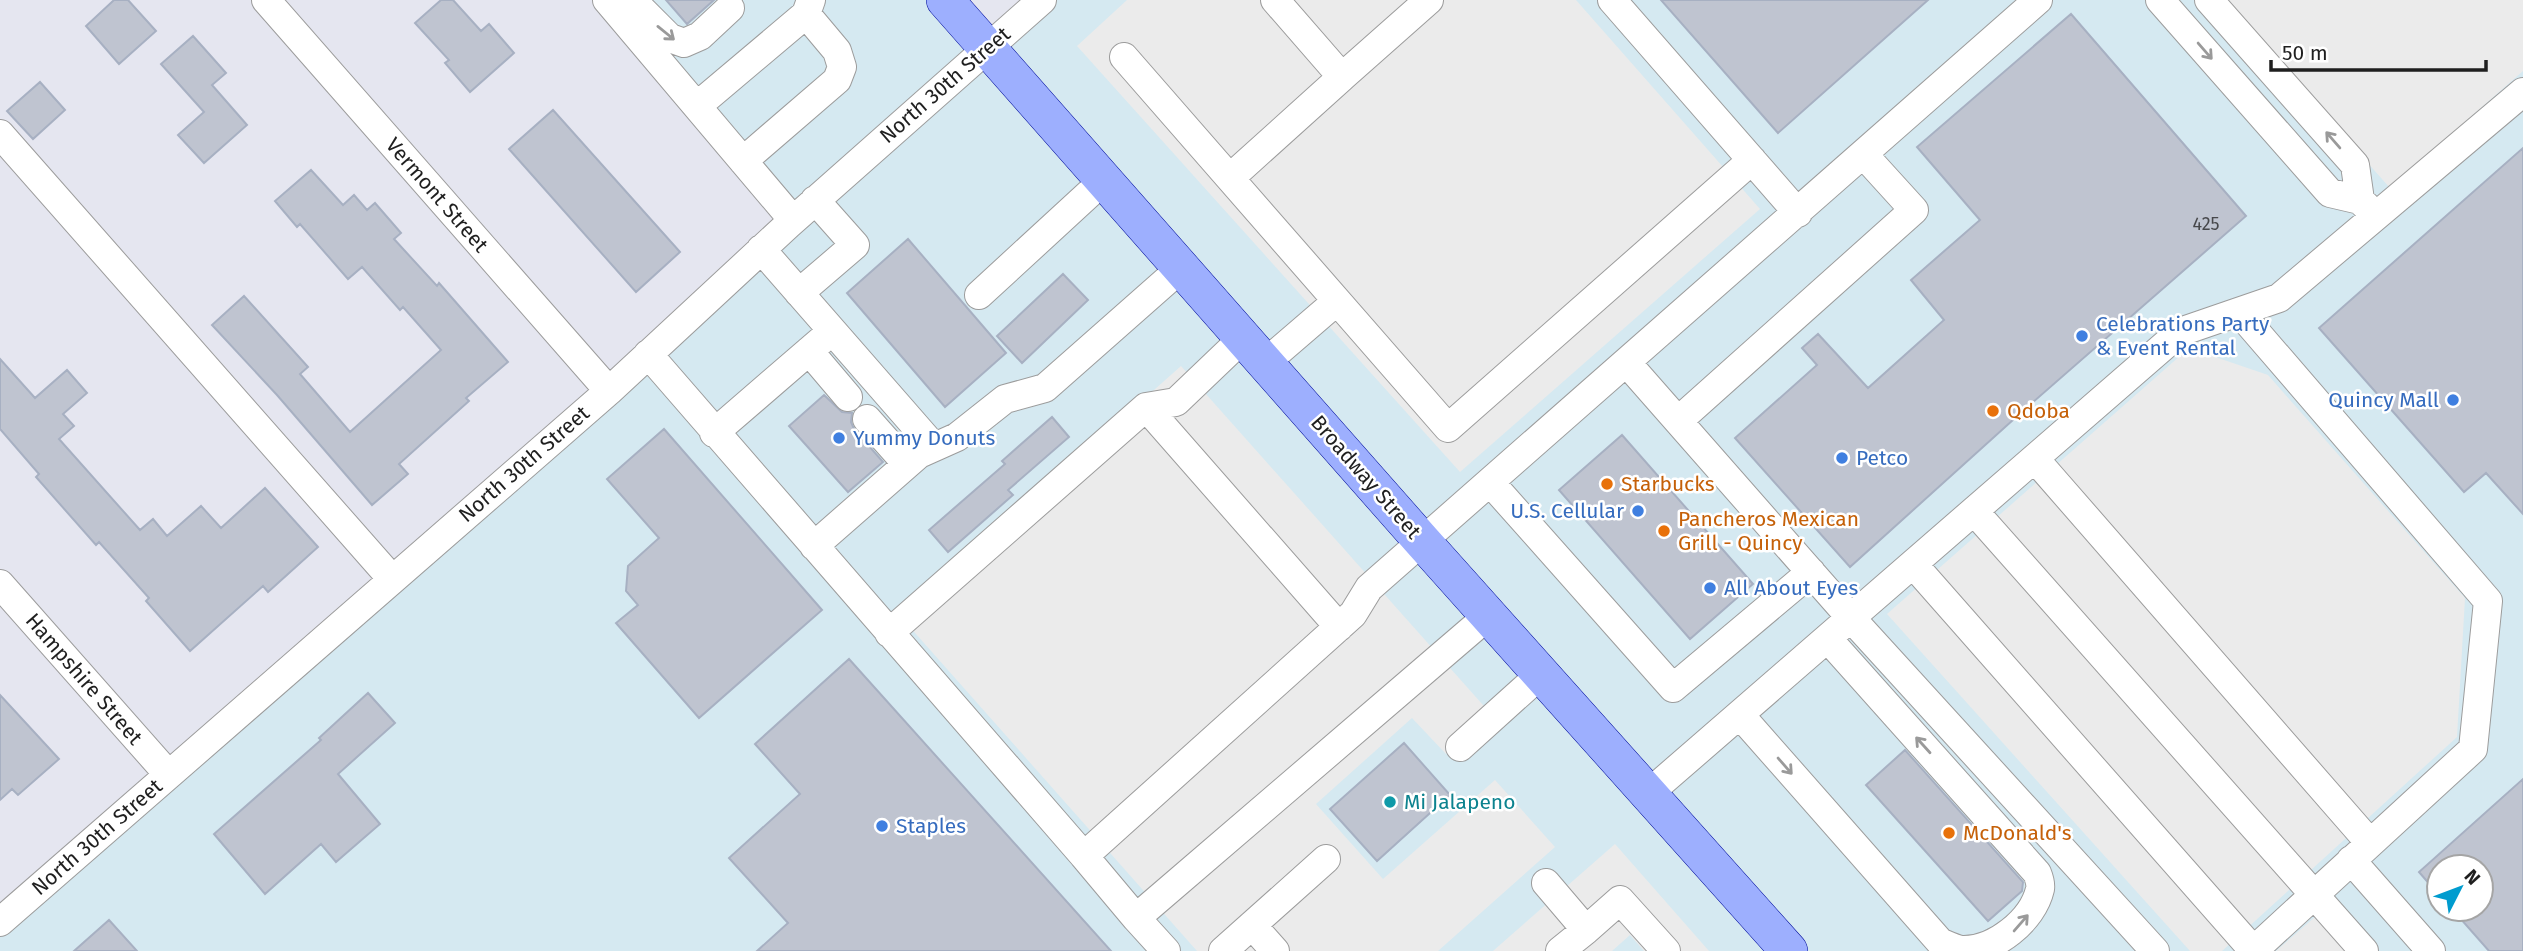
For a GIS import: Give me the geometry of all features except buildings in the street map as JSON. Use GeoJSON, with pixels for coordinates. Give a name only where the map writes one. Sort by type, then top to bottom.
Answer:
{"type":"FeatureCollection","features":[{"type":"Feature","properties":{"kind":"main road","name":"Broadway Street"},"geometry":{"type":"LineString","coordinates":[[945,0],[1422,541],[1789,951]]}},
{"type":"Feature","properties":{"kind":"street","name":"Vermont Street"},"geometry":{"type":"LineString","coordinates":[[266,0],[608,391]]}},
{"type":"Feature","properties":{"kind":"street","name":"North 30th Street"},"geometry":{"type":"LineString","coordinates":[[0,922],[608,391],[793,220],[1042,0]]}},
{"type":"Feature","properties":{"kind":"street"},"geometry":{"type":"LineString","coordinates":[[1275,0],[1342,77]]}},
{"type":"Feature","properties":{"kind":"street"},"geometry":{"type":"LineString","coordinates":[[1230,178],[1429,0]]}},
{"type":"Feature","properties":{"kind":"street"},"geometry":{"type":"LineString","coordinates":[[1612,0],[1798,213]]}},
{"type":"Feature","properties":{"kind":"street"},"geometry":{"type":"LineString","coordinates":[[1084,856],[1353,614],[1369,588],[2038,0]]}},
{"type":"Feature","properties":{"kind":"street"},"geometry":{"type":"LineString","coordinates":[[2160,0],[2330,193],[2367,208]]}},
{"type":"Feature","properties":{"kind":"street"},"geometry":{"type":"LineString","coordinates":[[2209,0],[2355,165],[2367,208]]}},
{"type":"Feature","properties":{"kind":"street"},"geometry":{"type":"LineString","coordinates":[[608,1],[641,9],[670,38],[684,43],[700,36],[730,8]]}},
{"type":"Feature","properties":{"kind":"street"},"geometry":{"type":"LineString","coordinates":[[608,1],[793,220]]}},
{"type":"Feature","properties":{"kind":"street"},"geometry":{"type":"LineString","coordinates":[[697,106],[808,7],[837,51],[842,67],[837,80],[743,161]]}},
{"type":"Feature","properties":{"kind":"street"},"geometry":{"type":"LineString","coordinates":[[1124,57],[1448,428],[1752,160]]}},
{"type":"Feature","properties":{"kind":"street"},"geometry":{"type":"LineString","coordinates":[[1649,793],[2180,331],[2278,298],[2367,208],[2523,92]]}},
{"type":"Feature","properties":{"kind":"street"},"geometry":{"type":"LineString","coordinates":[[0,134],[393,579]]}},
{"type":"Feature","properties":{"kind":"street"},"geometry":{"type":"LineString","coordinates":[[1678,421],[1914,210],[1864,155]]}},
{"type":"Feature","properties":{"kind":"street"},"geometry":{"type":"LineString","coordinates":[[979,295],[1104,180]]}},
{"type":"Feature","properties":{"kind":"street"},"geometry":{"type":"LineString","coordinates":[[799,293],[855,245],[816,200]]}},
{"type":"Feature","properties":{"kind":"street"},"geometry":{"type":"LineString","coordinates":[[761,250],[933,446]]}},
{"type":"Feature","properties":{"kind":"street"},"geometry":{"type":"LineString","coordinates":[[814,546],[919,454],[957,437],[1005,398],[1045,388],[1181,268]]}},
{"type":"Feature","properties":{"kind":"street"},"geometry":{"type":"LineString","coordinates":[[890,633],[1146,407],[1176,402],[1254,350],[1337,300]]}},
{"type":"Feature","properties":{"kind":"street"},"geometry":{"type":"LineString","coordinates":[[1913,564],[2253,951],[2473,748],[2488,601],[2239,312]]}},
{"type":"Feature","properties":{"kind":"street"},"geometry":{"type":"LineString","coordinates":[[714,433],[831,332]]}},
{"type":"Feature","properties":{"kind":"street"},"geometry":{"type":"LineString","coordinates":[[809,351],[849,397]]}},
{"type":"Feature","properties":{"kind":"street"},"geometry":{"type":"LineString","coordinates":[[648,354],[1166,951]]}},
{"type":"Feature","properties":{"kind":"street"},"geometry":{"type":"LineString","coordinates":[[1627,363],[1852,618],[2155,951]]}},
{"type":"Feature","properties":{"kind":"street"},"geometry":{"type":"LineString","coordinates":[[1146,407],[1339,627]]}},
{"type":"Feature","properties":{"kind":"street"},"geometry":{"type":"LineString","coordinates":[[867,419],[907,464]]}},
{"type":"Feature","properties":{"kind":"street"},"geometry":{"type":"LineString","coordinates":[[2035,459],[2360,852],[2431,951]]}},
{"type":"Feature","properties":{"kind":"street"},"geometry":{"type":"LineString","coordinates":[[1490,482],[1673,688],[1811,572]]}},
{"type":"Feature","properties":{"kind":"street"},"geometry":{"type":"LineString","coordinates":[[1974,511],[2364,951]]}},
{"type":"Feature","properties":{"kind":"street","name":"Hampshire Street"},"geometry":{"type":"LineString","coordinates":[[0,584],[168,775]]}},
{"type":"Feature","properties":{"kind":"street"},"geometry":{"type":"LineString","coordinates":[[1136,918],[1489,615]]}},
{"type":"Feature","properties":{"kind":"street"},"geometry":{"type":"LineString","coordinates":[[1740,715],[1940,942],[1964,951],[1990,946],[2012,933],[2029,914],[2041,887],[2037,873],[1828,639]]}},
{"type":"Feature","properties":{"kind":"street"},"geometry":{"type":"LineString","coordinates":[[1460,747],[1541,674]]}},
{"type":"Feature","properties":{"kind":"street"},"geometry":{"type":"LineString","coordinates":[[1223,951],[1326,859]]}},
{"type":"Feature","properties":{"kind":"street"},"geometry":{"type":"LineString","coordinates":[[1546,883],[1586,930]]}},
{"type":"Feature","properties":{"kind":"street"},"geometry":{"type":"LineString","coordinates":[[1560,951],[1620,900],[1666,951]]}},
{"type":"Feature","properties":{"kind":"street"},"geometry":{"type":"LineString","coordinates":[[1252,925],[1275,951]]}},
{"type":"Feature","properties":{"kind":"shaded area"},"geometry":{"type":"Polygon","coordinates":[[[592,0],[945,0],[986,47],[1041,0],[2523,0],[2523,951],[0,951],[0,922],[788,224],[592,0]]]}},
{"type":"Feature","properties":{"kind":"shaded area"},"geometry":{"type":"Polygon","coordinates":[[[1127,0],[1576,0],[1760,209],[1460,472],[1077,46],[1127,0]]]}},
{"type":"Feature","properties":{"kind":"shaded area"},"geometry":{"type":"Polygon","coordinates":[[[2223,0],[2523,0],[2523,71],[2390,188],[2223,0]]]}},
{"type":"Feature","properties":{"kind":"shaded area"},"geometry":{"type":"Polygon","coordinates":[[[2189,348],[2268,375],[2465,598],[2457,737],[2222,951],[2190,951],[1887,614],[2189,348]]]}},
{"type":"Feature","properties":{"kind":"shaded area"},"geometry":{"type":"Polygon","coordinates":[[[1181,366],[1491,714],[1446,754],[1412,718],[1316,804],[1383,879],[1495,780],[1555,847],[1438,951],[1197,951],[900,616],[1181,366]]]}},
{"type":"Feature","properties":{"kind":"shaded area"},"geometry":{"type":"Polygon","coordinates":[[[1615,844],[1709,951],[1644,951],[1630,935],[1612,951],[1493,951],[1615,844]]]}},
{"type":"Feature","properties":{"kind":"shaded area"},"geometry":{"type":"Polygon","coordinates":[[[2315,917],[2345,951],[2276,951],[2315,917]]]}},
{"type":"Feature","properties":{"kind":"place","name":"Celebrations Party & Event Rental"},"geometry":{"type":"Point","coordinates":[2082,336]}},
{"type":"Feature","properties":{"kind":"place","name":"Quincy Mall"},"geometry":{"type":"Point","coordinates":[2453,400]}},
{"type":"Feature","properties":{"kind":"place","name":"Qdoba"},"geometry":{"type":"Point","coordinates":[1993,411]}},
{"type":"Feature","properties":{"kind":"place","name":"Yummy Donuts"},"geometry":{"type":"Point","coordinates":[839,438]}},
{"type":"Feature","properties":{"kind":"place","name":"Petco"},"geometry":{"type":"Point","coordinates":[1842,458]}},
{"type":"Feature","properties":{"kind":"place","name":"Starbucks"},"geometry":{"type":"Point","coordinates":[1607,484]}},
{"type":"Feature","properties":{"kind":"place","name":"U.S. Cellular"},"geometry":{"type":"Point","coordinates":[1638,511]}},
{"type":"Feature","properties":{"kind":"place","name":"Pancheros Mexican Grill - Quincy"},"geometry":{"type":"Point","coordinates":[1664,531]}},
{"type":"Feature","properties":{"kind":"place","name":"All About Eyes"},"geometry":{"type":"Point","coordinates":[1710,588]}},
{"type":"Feature","properties":{"kind":"place","name":"Mi Jalapeno"},"geometry":{"type":"Point","coordinates":[1390,802]}},
{"type":"Feature","properties":{"kind":"place","name":"Staples"},"geometry":{"type":"Point","coordinates":[882,826]}},
{"type":"Feature","properties":{"kind":"place","name":"McDonald's"},"geometry":{"type":"Point","coordinates":[1949,833]}}]}
